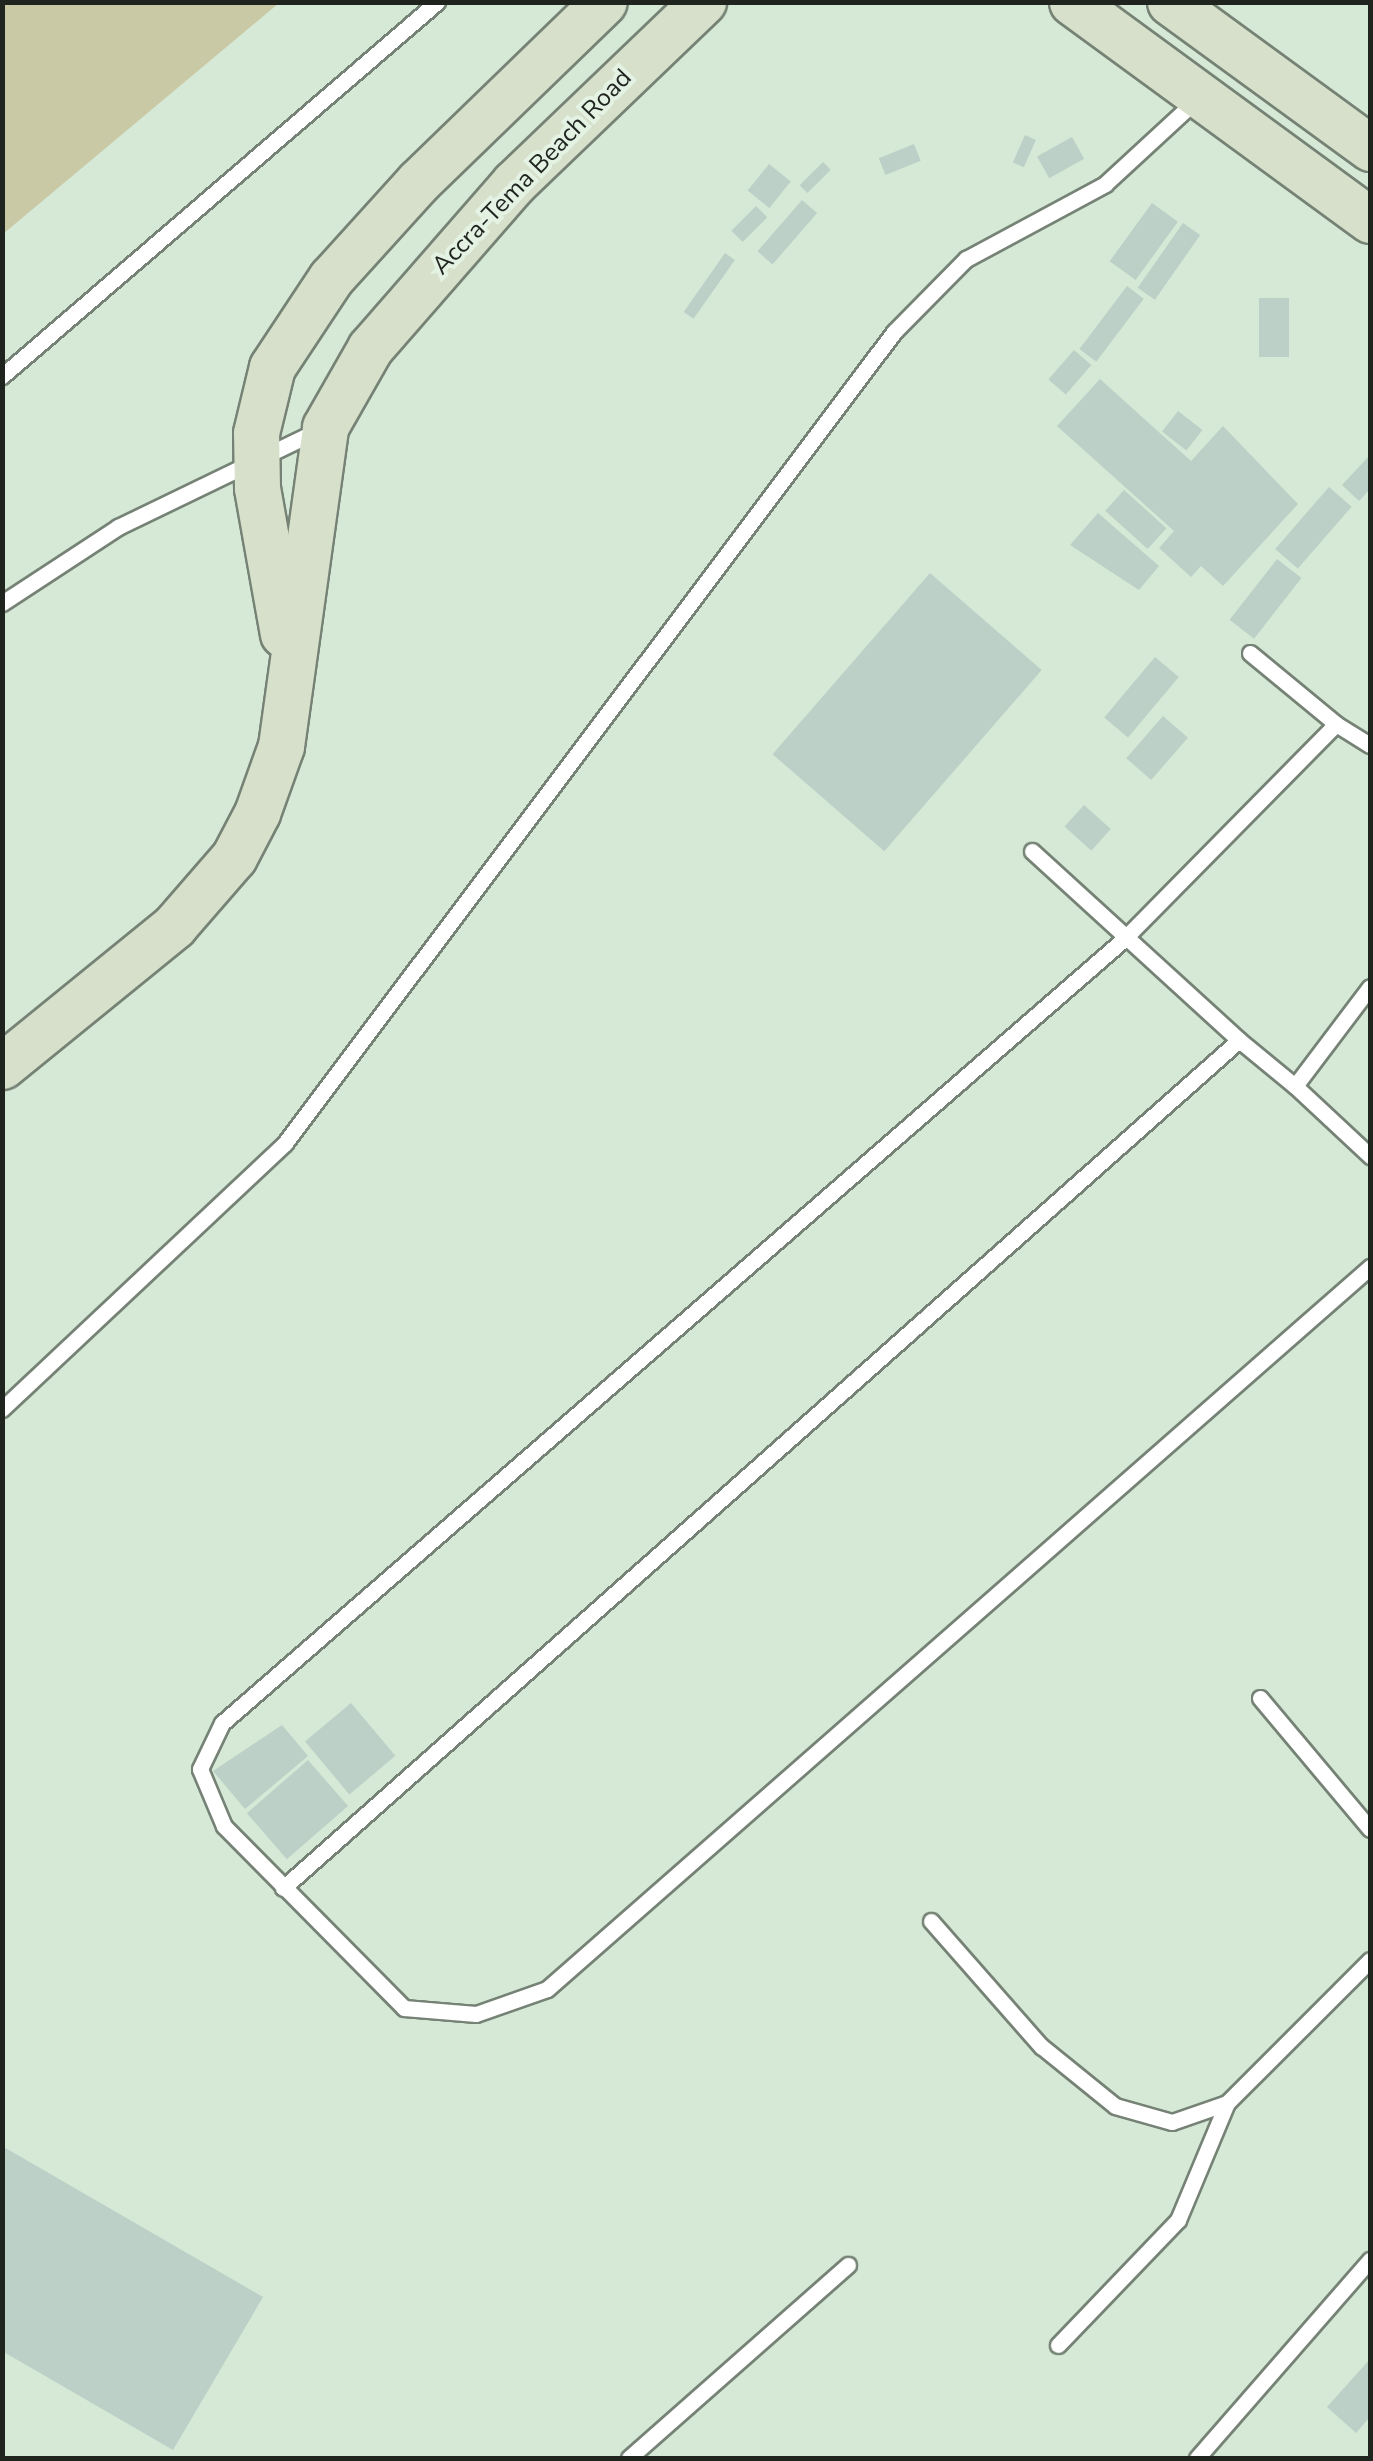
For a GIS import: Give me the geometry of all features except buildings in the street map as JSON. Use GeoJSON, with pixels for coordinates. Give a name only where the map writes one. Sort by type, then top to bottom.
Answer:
{"type":"FeatureCollection","features":[{"type":"Feature","properties":{"kind":"main road"},"geometry":{"type":"LineString","coordinates":[[291,675],[256,458],[272,367],[331,278],[604,2]]}},
{"type":"Feature","properties":{"kind":"main road","name":"Accra-Tema Beach Road"},"geometry":{"type":"LineString","coordinates":[[325,427],[370,348],[514,184],[702,2]]}},
{"type":"Feature","properties":{"kind":"main road"},"geometry":{"type":"LineString","coordinates":[[1072,2],[1203,94],[1370,220]]}},
{"type":"Feature","properties":{"kind":"main road"},"geometry":{"type":"LineString","coordinates":[[1170,2],[1365,133]]}},
{"type":"Feature","properties":{"kind":"main road"},"geometry":{"type":"LineString","coordinates":[[2,1066],[174,926],[234,857],[272,782],[325,427]]}},
{"type":"Feature","properties":{"kind":"lane"},"geometry":{"type":"LineString","coordinates":[[2,376],[437,2]]}},
{"type":"Feature","properties":{"kind":"lane"},"geometry":{"type":"LineString","coordinates":[[2,1409],[284,1144],[894,332],[966,259],[1104,184],[1203,94]]}},
{"type":"Feature","properties":{"kind":"lane"},"geometry":{"type":"LineString","coordinates":[[2,603],[118,527],[325,427]]}},
{"type":"Feature","properties":{"kind":"lane"},"geometry":{"type":"LineString","coordinates":[[1250,653],[1336,724],[1370,744]]}},
{"type":"Feature","properties":{"kind":"lane"},"geometry":{"type":"LineString","coordinates":[[1336,724],[1124,939],[222,1723],[200,1769],[224,1826],[404,2008],[476,2014],[547,1989],[1370,1268]]}},
{"type":"Feature","properties":{"kind":"lane"},"geometry":{"type":"LineString","coordinates":[[1032,850],[1124,939],[1370,1156]]}},
{"type":"Feature","properties":{"kind":"lane"},"geometry":{"type":"LineString","coordinates":[[1295,1086],[1370,987]]}},
{"type":"Feature","properties":{"kind":"lane"},"geometry":{"type":"LineString","coordinates":[[283,1888],[1239,1040]]}},
{"type":"Feature","properties":{"kind":"lane"},"geometry":{"type":"LineString","coordinates":[[1260,1698],[1370,1829]]}},
{"type":"Feature","properties":{"kind":"lane"},"geometry":{"type":"LineString","coordinates":[[931,1921],[1041,2046],[1115,2106],[1172,2122],[1228,2103]]}},
{"type":"Feature","properties":{"kind":"lane"},"geometry":{"type":"LineString","coordinates":[[1058,2345],[1178,2220],[1228,2103],[1370,1960]]}},
{"type":"Feature","properties":{"kind":"lane"},"geometry":{"type":"LineString","coordinates":[[1197,2458],[1370,2260]]}},
{"type":"Feature","properties":{"kind":"lane"},"geometry":{"type":"LineString","coordinates":[[629,2458],[848,2265]]}},
{"type":"Feature","properties":{"kind":"shaded area"},"geometry":{"type":"Polygon","coordinates":[[[3,2],[279,3],[3,234],[3,2]]]}},
{"type":"Feature","properties":{"kind":"shaded area"},"geometry":{"type":"Polygon","coordinates":[[[3,3],[1370,3],[1370,2458],[3,2458],[3,3]]]}}]}
